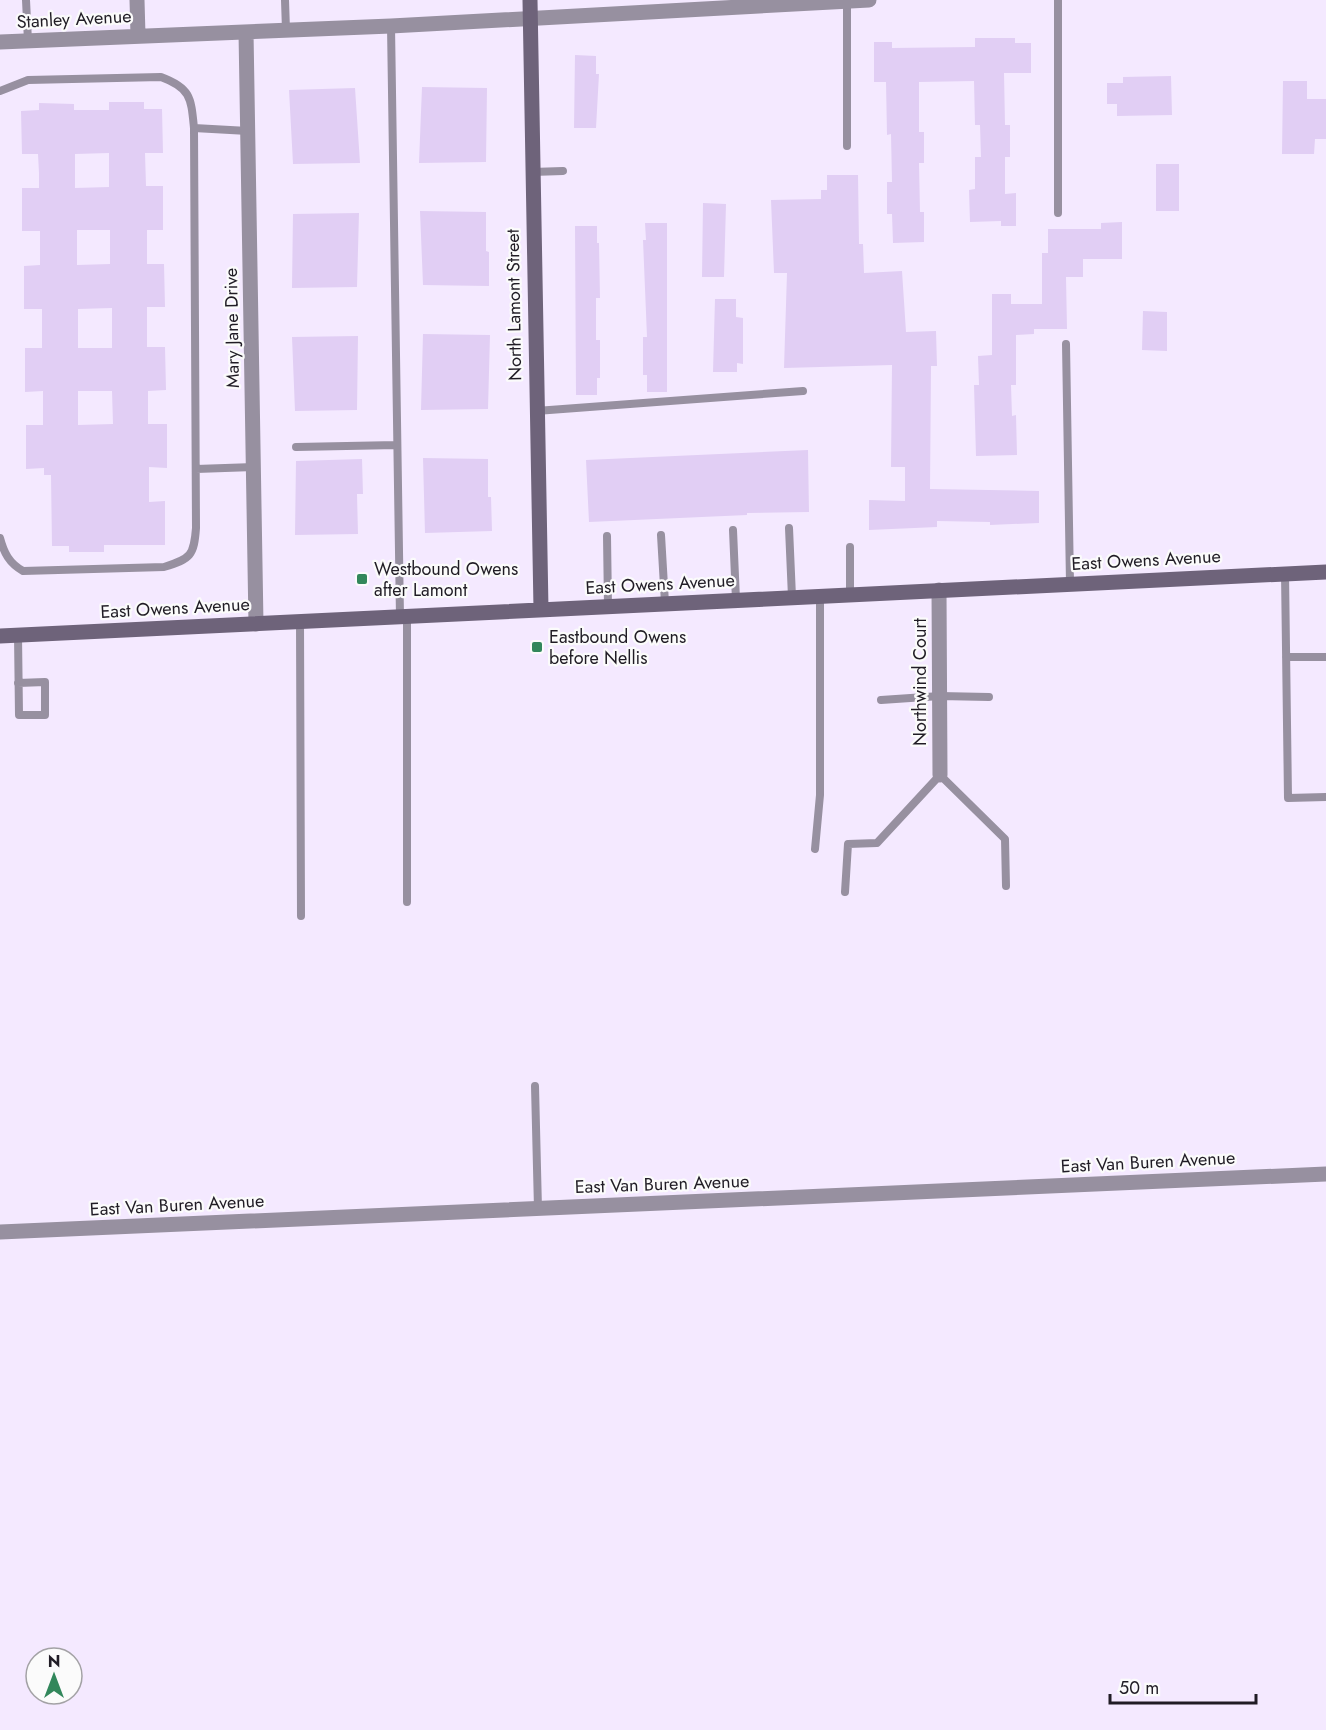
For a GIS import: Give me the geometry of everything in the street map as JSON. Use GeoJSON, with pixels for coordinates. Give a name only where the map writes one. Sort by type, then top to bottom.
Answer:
{"type":"FeatureCollection","features":[{"type":"Feature","properties":{"kind":"main road","name":"North Lamont Street"},"geometry":{"type":"LineString","coordinates":[[530,0],[531,172],[541,609]]}},
{"type":"Feature","properties":{"kind":"main road","name":"East Owens Avenue"},"geometry":{"type":"LineString","coordinates":[[0,636],[1325,570]]}},
{"type":"Feature","properties":{"kind":"street"},"geometry":{"type":"LineString","coordinates":[[137,0],[138,35]]}},
{"type":"Feature","properties":{"kind":"street","name":"Stanley Avenue"},"geometry":{"type":"LineString","coordinates":[[0,42],[390,26],[869,0]]}},
{"type":"Feature","properties":{"kind":"street","name":"Mary Jane Drive"},"geometry":{"type":"LineString","coordinates":[[246,32],[256,624]]}},
{"type":"Feature","properties":{"kind":"street","name":"Northwind Court"},"geometry":{"type":"LineString","coordinates":[[939,590],[940,775]]}},
{"type":"Feature","properties":{"kind":"street","name":"East Van Buren Avenue"},"geometry":{"type":"LineString","coordinates":[[0,1232],[1326,1174]]}},
{"type":"Feature","properties":{"kind":"lane"},"geometry":{"type":"LineString","coordinates":[[26,0],[28,41]]}},
{"type":"Feature","properties":{"kind":"lane"},"geometry":{"type":"LineString","coordinates":[[285,0],[286,30]]}},
{"type":"Feature","properties":{"kind":"lane"},"geometry":{"type":"LineString","coordinates":[[1058,0],[1058,213]]}},
{"type":"Feature","properties":{"kind":"lane"},"geometry":{"type":"LineString","coordinates":[[847,2],[847,146]]}},
{"type":"Feature","properties":{"kind":"lane"},"geometry":{"type":"LineString","coordinates":[[390,26],[397,445],[404,616],[407,902]]}},
{"type":"Feature","properties":{"kind":"lane"},"geometry":{"type":"LineString","coordinates":[[0,91],[28,80],[161,77],[180,84],[191,103],[194,128],[196,469],[194,549],[183,562],[164,567],[23,571],[13,565],[4,553],[0,538]]}},
{"type":"Feature","properties":{"kind":"lane"},"geometry":{"type":"LineString","coordinates":[[194,128],[248,131]]}},
{"type":"Feature","properties":{"kind":"lane"},"geometry":{"type":"LineString","coordinates":[[531,172],[563,171]]}},
{"type":"Feature","properties":{"kind":"lane"},"geometry":{"type":"LineString","coordinates":[[1066,344],[1070,583]]}},
{"type":"Feature","properties":{"kind":"lane"},"geometry":{"type":"LineString","coordinates":[[536,411],[803,391]]}},
{"type":"Feature","properties":{"kind":"lane"},"geometry":{"type":"LineString","coordinates":[[296,447],[397,445]]}},
{"type":"Feature","properties":{"kind":"lane"},"geometry":{"type":"LineString","coordinates":[[196,469],[254,467]]}},
{"type":"Feature","properties":{"kind":"lane"},"geometry":{"type":"LineString","coordinates":[[789,528],[792,597]]}},
{"type":"Feature","properties":{"kind":"lane"},"geometry":{"type":"LineString","coordinates":[[733,530],[736,600]]}},
{"type":"Feature","properties":{"kind":"lane"},"geometry":{"type":"LineString","coordinates":[[661,535],[665,603]]}},
{"type":"Feature","properties":{"kind":"lane"},"geometry":{"type":"LineString","coordinates":[[607,536],[608,606]]}},
{"type":"Feature","properties":{"kind":"lane"},"geometry":{"type":"LineString","coordinates":[[850,547],[850,594]]}},
{"type":"Feature","properties":{"kind":"lane"},"geometry":{"type":"LineString","coordinates":[[1285,573],[1288,798],[1326,797]]}},
{"type":"Feature","properties":{"kind":"lane"},"geometry":{"type":"LineString","coordinates":[[814,849],[820,795],[820,596]]}},
{"type":"Feature","properties":{"kind":"lane"},"geometry":{"type":"LineString","coordinates":[[300,621],[302,916]]}},
{"type":"Feature","properties":{"kind":"lane"},"geometry":{"type":"LineString","coordinates":[[18,636],[18,683],[19,715],[45,714],[45,682],[18,683]]}},
{"type":"Feature","properties":{"kind":"lane"},"geometry":{"type":"LineString","coordinates":[[1286,657],[1326,657]]}},
{"type":"Feature","properties":{"kind":"lane"},"geometry":{"type":"LineString","coordinates":[[882,700],[940,696],[988,697]]}},
{"type":"Feature","properties":{"kind":"lane"},"geometry":{"type":"LineString","coordinates":[[845,892],[848,844],[877,843],[940,775],[1005,839],[1006,886]]}},
{"type":"Feature","properties":{"kind":"lane"},"geometry":{"type":"LineString","coordinates":[[535,1086],[538,1209]]}},
{"type":"Feature","properties":{"kind":"building"},"geometry":{"type":"Polygon","coordinates":[[[975,38],[1015,38],[1015,43],[1031,43],[1031,73],[1004,73],[1005,125],[1010,125],[1010,157],[1005,157],[1005,194],[1016,193],[1016,226],[1001,226],[1001,221],[970,222],[969,190],[975,189],[975,157],[981,157],[980,125],[975,125],[974,81],[919,82],[919,132],[924,132],[924,163],[919,163],[920,212],[924,212],[924,242],[893,243],[892,214],[887,214],[887,182],[892,182],[891,134],[887,135],[886,82],[874,82],[874,42],[892,42],[892,48],[975,47],[975,38]]]}},
{"type":"Feature","properties":{"kind":"building"},"geometry":{"type":"Polygon","coordinates":[[[575,55],[596,56],[596,74],[599,74],[596,128],[574,128],[575,55]]]}},
{"type":"Feature","properties":{"kind":"building"},"geometry":{"type":"Polygon","coordinates":[[[1171,76],[1172,115],[1117,116],[1117,104],[1107,104],[1107,83],[1123,83],[1123,77],[1171,76]]]}},
{"type":"Feature","properties":{"kind":"building"},"geometry":{"type":"Polygon","coordinates":[[[1283,81],[1307,81],[1307,99],[1326,99],[1326,139],[1315,139],[1314,154],[1282,154],[1283,81]]]}},
{"type":"Feature","properties":{"kind":"building"},"geometry":{"type":"Polygon","coordinates":[[[422,87],[487,88],[486,162],[419,163],[422,87]]]}},
{"type":"Feature","properties":{"kind":"building"},"geometry":{"type":"Polygon","coordinates":[[[355,88],[360,163],[293,164],[289,90],[355,88]]]}},
{"type":"Feature","properties":{"kind":"building"},"geometry":{"type":"Polygon","coordinates":[[[109,102],[144,102],[144,109],[162,109],[163,153],[145,153],[146,186],[163,186],[163,230],[147,230],[147,264],[164,264],[165,307],[147,307],[147,347],[165,347],[166,390],[148,391],[148,424],[167,424],[167,468],[149,467],[149,502],[165,501],[165,545],[104,545],[104,552],[69,552],[69,546],[52,546],[51,475],[44,475],[44,468],[26,469],[26,425],[43,425],[43,391],[25,392],[25,348],[42,348],[42,309],[24,309],[24,266],[40,265],[40,231],[22,231],[22,188],[39,188],[39,173],[38,154],[22,154],[21,111],[39,110],[39,103],[74,104],[74,110],[109,110],[109,102]],[[109,153],[75,154],[75,188],[109,187],[109,153]],[[77,230],[77,265],[110,264],[110,230],[77,230]],[[112,308],[78,309],[78,348],[112,348],[112,308]],[[78,391],[78,425],[113,424],[112,391],[78,391]]]}},
{"type":"Feature","properties":{"kind":"building"},"geometry":{"type":"Polygon","coordinates":[[[1156,164],[1179,164],[1179,211],[1156,211],[1156,164]]]}},
{"type":"Feature","properties":{"kind":"building"},"geometry":{"type":"Polygon","coordinates":[[[827,175],[858,175],[859,244],[863,244],[864,273],[902,271],[906,332],[936,331],[937,366],[931,366],[930,489],[1039,491],[1039,523],[990,525],[990,522],[937,521],[937,527],[869,530],[869,500],[905,501],[905,467],[891,467],[892,365],[784,368],[787,273],[774,273],[771,200],[821,199],[821,190],[827,190],[827,175]]]}},
{"type":"Feature","properties":{"kind":"building"},"geometry":{"type":"Polygon","coordinates":[[[703,203],[726,204],[724,277],[702,277],[703,203]]]}},
{"type":"Feature","properties":{"kind":"building"},"geometry":{"type":"Polygon","coordinates":[[[420,211],[486,212],[489,286],[423,285],[420,211]]]}},
{"type":"Feature","properties":{"kind":"building"},"geometry":{"type":"Polygon","coordinates":[[[359,213],[357,287],[292,288],[293,214],[359,213]]]}},
{"type":"Feature","properties":{"kind":"building"},"geometry":{"type":"Polygon","coordinates":[[[1122,222],[1122,259],[1083,259],[1083,277],[1066,277],[1067,329],[1034,329],[1034,334],[1016,335],[1016,385],[1011,385],[1012,416],[1016,415],[1017,455],[976,456],[974,385],[979,385],[978,356],[992,355],[992,294],[1011,294],[1011,304],[1042,304],[1042,253],[1048,253],[1048,229],[1101,229],[1101,223],[1122,222]]]}},
{"type":"Feature","properties":{"kind":"building"},"geometry":{"type":"Polygon","coordinates":[[[645,223],[667,223],[667,392],[647,392],[647,375],[643,375],[643,337],[647,337],[643,240],[646,240],[645,223]]]}},
{"type":"Feature","properties":{"kind":"building"},"geometry":{"type":"Polygon","coordinates":[[[575,226],[597,226],[600,298],[596,298],[596,340],[600,340],[600,378],[597,378],[597,395],[576,395],[575,226]]]}},
{"type":"Feature","properties":{"kind":"building"},"geometry":{"type":"Polygon","coordinates":[[[715,299],[736,299],[736,317],[743,318],[743,364],[737,363],[737,372],[713,372],[715,299]]]}},
{"type":"Feature","properties":{"kind":"building"},"geometry":{"type":"Polygon","coordinates":[[[1143,311],[1167,312],[1167,351],[1142,350],[1143,311]]]}},
{"type":"Feature","properties":{"kind":"building"},"geometry":{"type":"Polygon","coordinates":[[[423,334],[490,335],[488,409],[421,410],[423,334]]]}},
{"type":"Feature","properties":{"kind":"building"},"geometry":{"type":"Polygon","coordinates":[[[358,336],[357,410],[295,411],[292,337],[358,336]]]}},
{"type":"Feature","properties":{"kind":"building"},"geometry":{"type":"Polygon","coordinates":[[[808,450],[809,512],[747,513],[747,515],[589,522],[586,460],[808,450]]]}},
{"type":"Feature","properties":{"kind":"building"},"geometry":{"type":"Polygon","coordinates":[[[423,458],[488,459],[488,497],[491,497],[492,531],[425,533],[423,458]]]}},
{"type":"Feature","properties":{"kind":"building"},"geometry":{"type":"Polygon","coordinates":[[[362,459],[363,494],[357,494],[358,534],[295,535],[296,461],[362,459]]]}},
{"type":"Feature","properties":{"kind":"place","name":"Westbound Owens after Lamont"},"geometry":{"type":"Point","coordinates":[362,579]}},
{"type":"Feature","properties":{"kind":"place","name":"Eastbound Owens before Nellis"},"geometry":{"type":"Point","coordinates":[537,647]}}]}
